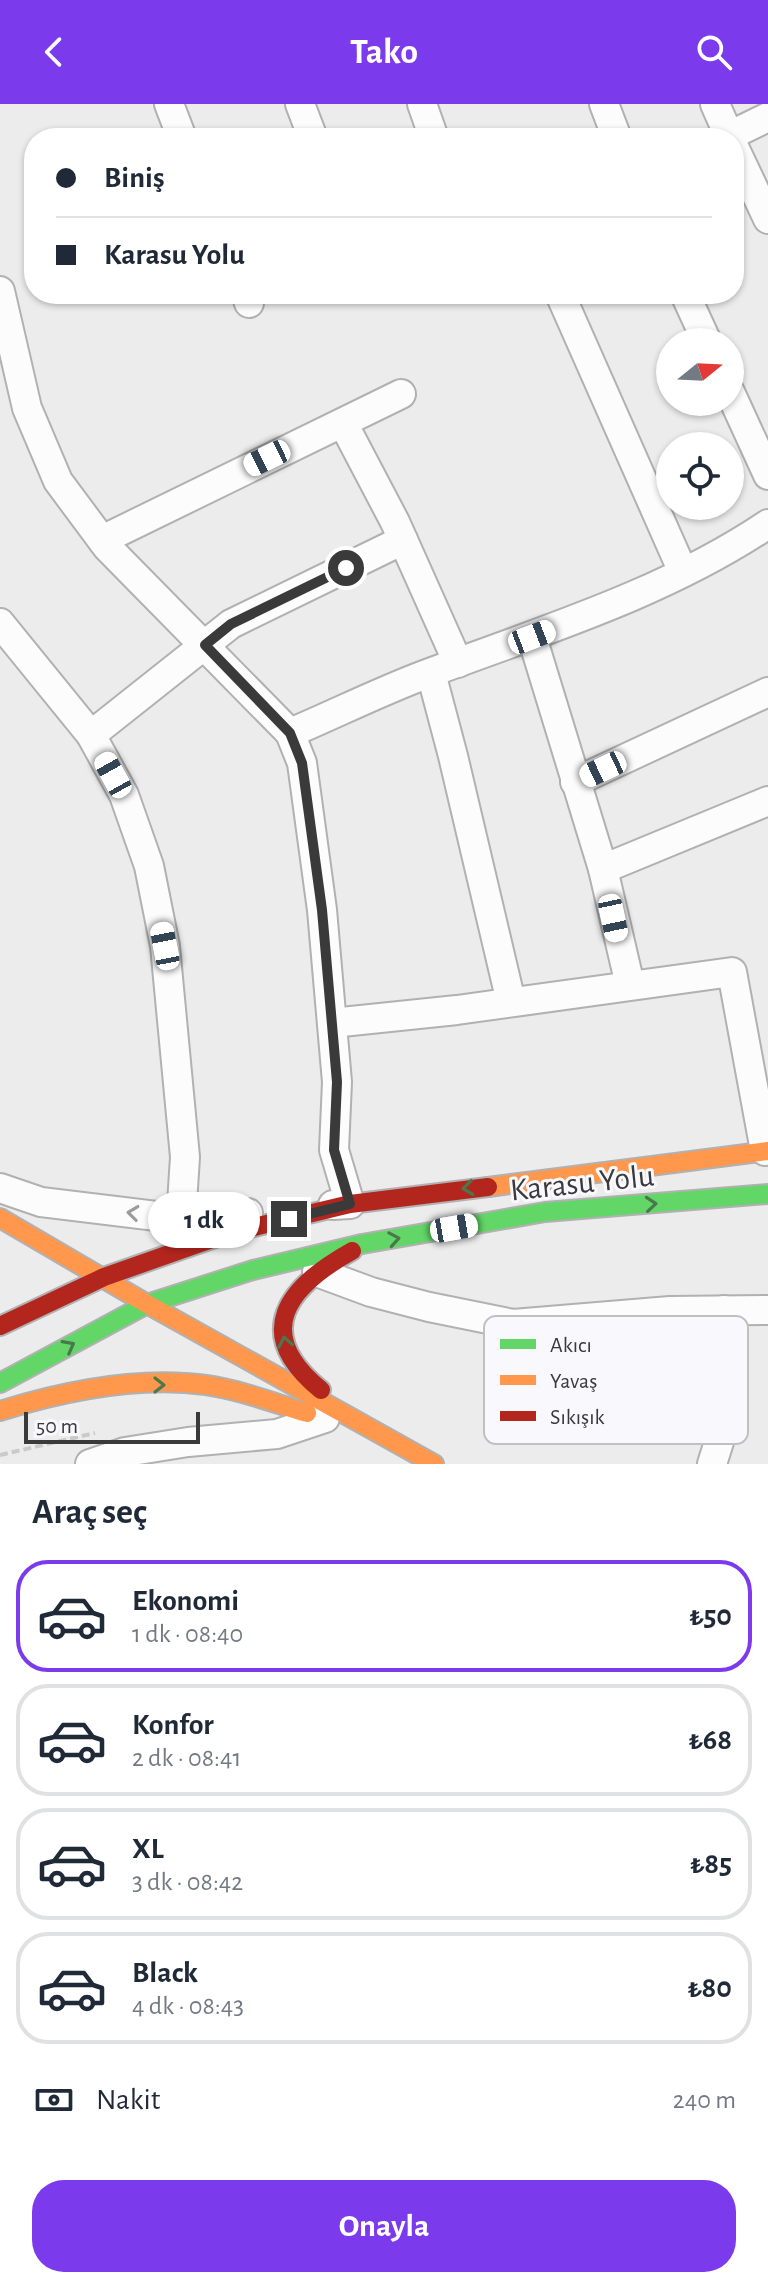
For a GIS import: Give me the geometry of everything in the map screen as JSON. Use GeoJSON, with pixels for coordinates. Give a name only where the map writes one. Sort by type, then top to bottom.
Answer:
{"type":"FeatureCollection","features":[{"type":"Feature","properties":{"kind":"main road","name":"Karasu Yolu"},"geometry":{"type":"LineString","coordinates":[[0,1326],[104,1277],[229,1233],[350,1204],[766,1151]]}},
{"type":"Feature","properties":{"kind":"main road","name":"Karasu Yolu"},"geometry":{"type":"LineString","coordinates":[[0,1383],[147,1304],[253,1270],[362,1244],[545,1212],[768,1194]]}},
{"type":"Feature","properties":{"kind":"main road"},"geometry":{"type":"LineString","coordinates":[[0,1218],[434,1464]]}},
{"type":"Feature","properties":{"kind":"main road"},"geometry":{"type":"LineString","coordinates":[[362,1244],[317,1272],[298,1288],[288,1307],[281,1335],[288,1357],[303,1376],[377,1434]]}},
{"type":"Feature","properties":{"kind":"main road"},"geometry":{"type":"LineString","coordinates":[[0,1411],[89,1391],[143,1385],[204,1385],[243,1393],[377,1434]]}},
{"type":"Feature","properties":{"kind":"street"},"geometry":{"type":"LineString","coordinates":[[169,104],[178,128]]}},
{"type":"Feature","properties":{"kind":"street"},"geometry":{"type":"LineString","coordinates":[[300,104],[309,128]]}},
{"type":"Feature","properties":{"kind":"street"},"geometry":{"type":"LineString","coordinates":[[422,104],[430,128]]}},
{"type":"Feature","properties":{"kind":"street"},"geometry":{"type":"LineString","coordinates":[[604,104],[613,128]]}},
{"type":"Feature","properties":{"kind":"street"},"geometry":{"type":"LineString","coordinates":[[715,104],[724,128]]}},
{"type":"Feature","properties":{"kind":"street"},"geometry":{"type":"LineString","coordinates":[[744,131],[768,117]]}},
{"type":"Feature","properties":{"kind":"street"},"geometry":{"type":"LineString","coordinates":[[744,170],[768,219]]}},
{"type":"Feature","properties":{"kind":"street"},"geometry":{"type":"LineString","coordinates":[[0,291],[27,408],[58,481],[102,540],[290,733],[302,763],[322,910],[337,1082],[334,1150],[350,1204],[181,1219],[41,1202],[0,1188]]}},
{"type":"Feature","properties":{"kind":"street"},"geometry":{"type":"LineString","coordinates":[[564,304],[683,572]]}},
{"type":"Feature","properties":{"kind":"street"},"geometry":{"type":"LineString","coordinates":[[690,304],[701,328]]}},
{"type":"Feature","properties":{"kind":"street"},"geometry":{"type":"LineString","coordinates":[[102,540],[401,394]]}},
{"type":"Feature","properties":{"kind":"street"},"geometry":{"type":"LineString","coordinates":[[741,416],[768,475]]}},
{"type":"Feature","properties":{"kind":"street"},"geometry":{"type":"LineString","coordinates":[[343,423],[403,540],[458,663]]}},
{"type":"Feature","properties":{"kind":"street"},"geometry":{"type":"LineString","coordinates":[[290,733],[431,673],[532,637],[683,572],[724,554],[768,524]]}},
{"type":"Feature","properties":{"kind":"street"},"geometry":{"type":"LineString","coordinates":[[91,735],[231,624],[403,540]]}},
{"type":"Feature","properties":{"kind":"street"},"geometry":{"type":"LineString","coordinates":[[0,623],[91,735],[129,809],[149,866],[162,932],[185,1157],[181,1219]]}},
{"type":"Feature","properties":{"kind":"street"},"geometry":{"type":"LineString","coordinates":[[532,637],[603,869],[630,985]]}},
{"type":"Feature","properties":{"kind":"street"},"geometry":{"type":"LineString","coordinates":[[431,673],[511,1002]]}},
{"type":"Feature","properties":{"kind":"street"},"geometry":{"type":"LineString","coordinates":[[575,782],[768,692]]}},
{"type":"Feature","properties":{"kind":"street"},"geometry":{"type":"LineString","coordinates":[[603,869],[768,801]]}},
{"type":"Feature","properties":{"kind":"street"},"geometry":{"type":"LineString","coordinates":[[332,1023],[732,972],[766,1151]]}},
{"type":"Feature","properties":{"kind":"street"},"geometry":{"type":"LineString","coordinates":[[317,1272],[414,1304],[484,1318]]}},
{"type":"Feature","properties":{"kind":"street"},"geometry":{"type":"LineString","coordinates":[[724,1310],[724,1316]]}},
{"type":"Feature","properties":{"kind":"street"},"geometry":{"type":"LineString","coordinates":[[610,1316],[670,1311],[768,1310]]}},
{"type":"Feature","properties":{"kind":"street"},"geometry":{"type":"LineString","coordinates":[[90,1464],[188,1442],[277,1434],[325,1418]]}},
{"type":"Feature","properties":{"kind":"street"},"geometry":{"type":"LineString","coordinates":[[712,1464],[718,1444]]}},
{"type":"Feature","properties":{"kind":"path"},"geometry":{"type":"LineString","coordinates":[[0,1455],[101,1432],[127,1458]]}},
{"type":"Feature","properties":{"kind":"traffic: fast"},"geometry":{"type":"LineString","coordinates":[[0,1383],[147,1304],[253,1270],[362,1244],[545,1212],[768,1194]]}},
{"type":"Feature","properties":{"kind":"traffic: slow"},"geometry":{"type":"LineString","coordinates":[[488,1187],[768,1151]]}},
{"type":"Feature","properties":{"kind":"traffic: slow"},"geometry":{"type":"LineString","coordinates":[[0,1218],[434,1464]]}},
{"type":"Feature","properties":{"kind":"traffic: slow"},"geometry":{"type":"LineString","coordinates":[[0,1411],[102,1387],[155,1382],[219,1387],[307,1413]]}},
{"type":"Feature","properties":{"kind":"traffic: jam"},"geometry":{"type":"LineString","coordinates":[[0,1326],[104,1277],[229,1233],[350,1204],[488,1187]]}},
{"type":"Feature","properties":{"kind":"traffic: jam"},"geometry":{"type":"LineString","coordinates":[[321,1390],[300,1369],[287,1349],[283,1330],[286,1313],[295,1296],[310,1280],[352,1251]]}},
{"type":"Feature","properties":{"kind":"route"},"geometry":{"type":"LineString","coordinates":[[289,1219],[350,1204],[334,1150],[337,1082],[322,910],[302,763],[290,733],[205,645],[231,624],[346,568]]}}]}
